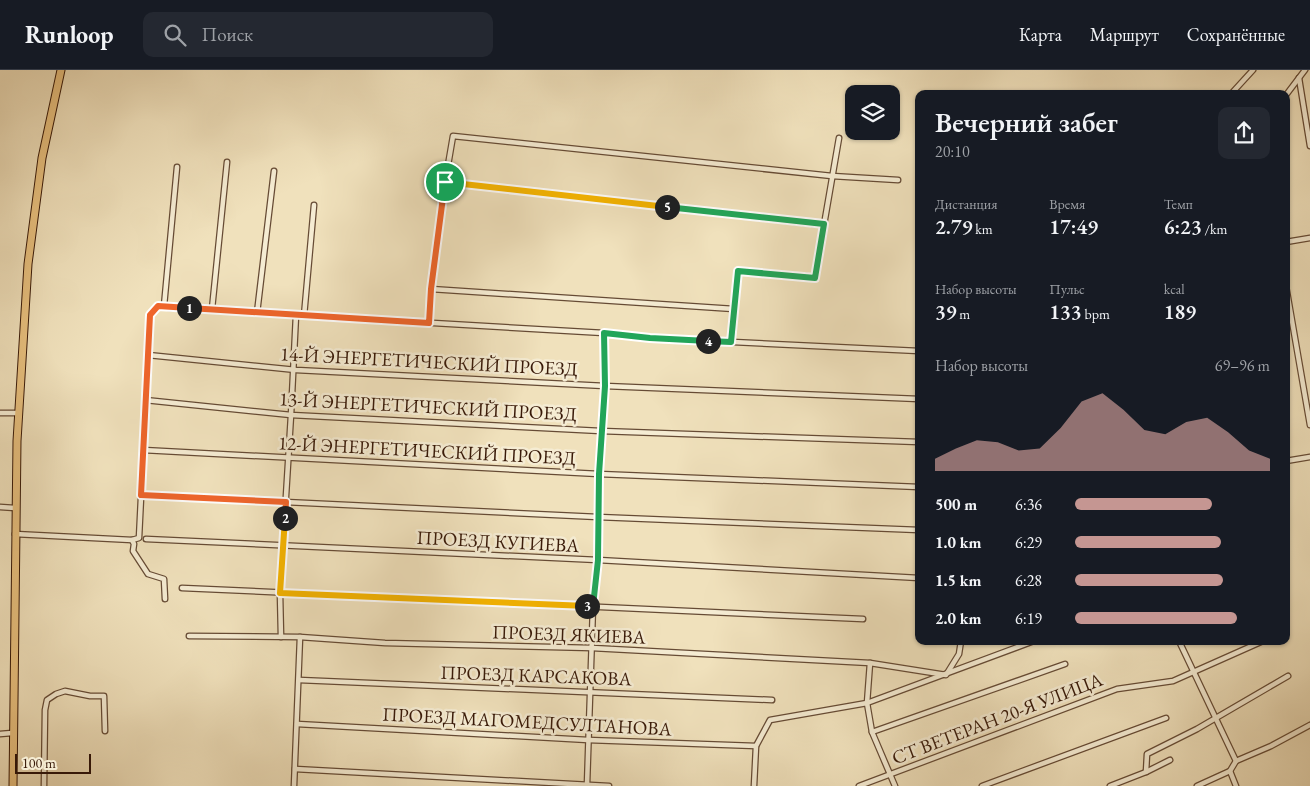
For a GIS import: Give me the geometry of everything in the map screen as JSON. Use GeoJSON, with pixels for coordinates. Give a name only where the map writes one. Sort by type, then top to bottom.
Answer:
{"type":"FeatureCollection","features":[{"type":"Feature","properties":{"kind":"highway"},"geometry":{"type":"LineString","coordinates":[[13,786],[12,733],[18,413],[28,264],[42,158],[61,70]]}},
{"type":"Feature","properties":{"kind":"street"},"geometry":{"type":"LineString","coordinates":[[1235,90],[1253,70]]}},
{"type":"Feature","properties":{"kind":"street"},"geometry":{"type":"LineString","coordinates":[[1290,90],[1305,70]]}},
{"type":"Feature","properties":{"kind":"street"},"geometry":{"type":"LineString","coordinates":[[1299,78],[1310,146]]}},
{"type":"Feature","properties":{"kind":"street"},"geometry":{"type":"LineString","coordinates":[[429,323],[431,289],[453,136],[832,176],[898,180]]}},
{"type":"Feature","properties":{"kind":"street"},"geometry":{"type":"LineString","coordinates":[[731,342],[738,271],[815,278],[839,138]]}},
{"type":"Feature","properties":{"kind":"street"},"geometry":{"type":"LineString","coordinates":[[212,310],[227,162]]}},
{"type":"Feature","properties":{"kind":"street"},"geometry":{"type":"LineString","coordinates":[[164,306],[176,167]]}},
{"type":"Feature","properties":{"kind":"street"},"geometry":{"type":"LineString","coordinates":[[257,313],[274,171]]}},
{"type":"Feature","properties":{"kind":"street"},"geometry":{"type":"LineString","coordinates":[[445,182],[824,224]]}},
{"type":"Feature","properties":{"kind":"street"},"geometry":{"type":"LineString","coordinates":[[304,316],[314,205]]}},
{"type":"Feature","properties":{"kind":"street"},"geometry":{"type":"LineString","coordinates":[[1290,241],[1310,238]]}},
{"type":"Feature","properties":{"kind":"street"},"geometry":{"type":"LineString","coordinates":[[431,289],[734,309]]}},
{"type":"Feature","properties":{"kind":"street"},"geometry":{"type":"LineString","coordinates":[[15,534],[132,540],[139,538],[150,315],[158,306],[604,333],[650,338],[915,351]]}},
{"type":"Feature","properties":{"kind":"street"},"geometry":{"type":"LineString","coordinates":[[1290,309],[1310,425]]}},
{"type":"Feature","properties":{"kind":"street"},"geometry":{"type":"LineString","coordinates":[[281,637],[280,593],[296,315]]}},
{"type":"Feature","properties":{"kind":"street"},"geometry":{"type":"LineString","coordinates":[[587,785],[593,606],[598,560],[599,474],[605,386],[604,333]]}},
{"type":"Feature","properties":{"kind":"street","name":"14-Й ЭНЕРГЕТИЧЕСКИЙ ПРОЕЗД"},"geometry":{"type":"LineString","coordinates":[[148,355],[293,370],[605,386],[915,399]]}},
{"type":"Feature","properties":{"kind":"street","name":"13-Й ЭНЕРГЕТИЧЕСКИЙ ПРОЕЗД"},"geometry":{"type":"LineString","coordinates":[[145,400],[291,415],[602,431],[915,442]]}},
{"type":"Feature","properties":{"kind":"street"},"geometry":{"type":"LineString","coordinates":[[0,413],[18,413]]}},
{"type":"Feature","properties":{"kind":"street","name":"12-Й ЭНЕРГЕТИЧЕСКИЙ ПРОЕЗД"},"geometry":{"type":"LineString","coordinates":[[143,450],[599,474],[915,487]]}},
{"type":"Feature","properties":{"kind":"street"},"geometry":{"type":"LineString","coordinates":[[1290,460],[1310,457]]}},
{"type":"Feature","properties":{"kind":"street"},"geometry":{"type":"LineString","coordinates":[[141,495],[915,530]]}},
{"type":"Feature","properties":{"kind":"street"},"geometry":{"type":"LineString","coordinates":[[0,507],[16,508]]}},
{"type":"Feature","properties":{"kind":"street","name":"ПРОЕЗД КУГИЕВА"},"geometry":{"type":"LineString","coordinates":[[146,539],[598,560],[915,578]]}},
{"type":"Feature","properties":{"kind":"street"},"geometry":{"type":"LineString","coordinates":[[132,540],[134,544],[133,551],[148,574],[164,579],[165,599]]}},
{"type":"Feature","properties":{"kind":"street"},"geometry":{"type":"LineString","coordinates":[[182,588],[863,619]]}},
{"type":"Feature","properties":{"kind":"street","name":"ПРОЕЗД ЯКИЕВА"},"geometry":{"type":"LineString","coordinates":[[190,636],[300,636],[385,643],[592,648],[870,663],[946,675]]}},
{"type":"Feature","properties":{"kind":"street"},"geometry":{"type":"LineString","coordinates":[[294,786],[300,636]]}},
{"type":"Feature","properties":{"kind":"street"},"geometry":{"type":"LineString","coordinates":[[946,675],[959,654],[960,645]]}},
{"type":"Feature","properties":{"kind":"street"},"geometry":{"type":"LineString","coordinates":[[754,786],[756,746],[770,720],[867,703],[1024,645]]}},
{"type":"Feature","properties":{"kind":"street"},"geometry":{"type":"LineString","coordinates":[[1180,645],[1236,761]]}},
{"type":"Feature","properties":{"kind":"street","name":"СТ ВЕТЕРАН 20-Я УЛИЦА"},"geometry":{"type":"LineString","coordinates":[[859,786],[1117,689],[1173,681],[1253,645]]}},
{"type":"Feature","properties":{"kind":"street"},"geometry":{"type":"LineString","coordinates":[[870,663],[867,703],[872,732],[895,786]]}},
{"type":"Feature","properties":{"kind":"street"},"geometry":{"type":"LineString","coordinates":[[872,732],[1065,664]]}},
{"type":"Feature","properties":{"kind":"street"},"geometry":{"type":"LineString","coordinates":[[1146,772],[1147,754],[1216,718],[1288,676]]}},
{"type":"Feature","properties":{"kind":"street","name":"ПРОЕЗД КАРСАКОВА"},"geometry":{"type":"LineString","coordinates":[[299,680],[772,700]]}},
{"type":"Feature","properties":{"kind":"street"},"geometry":{"type":"LineString","coordinates":[[44,786],[45,710],[47,700],[65,691],[90,696],[104,696],[105,731]]}},
{"type":"Feature","properties":{"kind":"street"},"geometry":{"type":"LineString","coordinates":[[982,786],[1166,718]]}},
{"type":"Feature","properties":{"kind":"street","name":"ПРОЕЗД МАГОМЕДСУЛТАНОВА"},"geometry":{"type":"LineString","coordinates":[[297,724],[588,740],[756,746]]}},
{"type":"Feature","properties":{"kind":"street"},"geometry":{"type":"LineString","coordinates":[[1197,786],[1230,771],[1236,761],[1270,746],[1310,724]]}},
{"type":"Feature","properties":{"kind":"street"},"geometry":{"type":"LineString","coordinates":[[0,734],[12,733]]}},
{"type":"Feature","properties":{"kind":"street"},"geometry":{"type":"LineString","coordinates":[[1110,786],[1170,760]]}},
{"type":"Feature","properties":{"kind":"street"},"geometry":{"type":"LineString","coordinates":[[295,769],[609,786]]}},
{"type":"Feature","properties":{"kind":"street"},"geometry":{"type":"LineString","coordinates":[[1230,771],[1236,786]]}},
{"type":"Feature","properties":{"kind":"route"},"geometry":{"type":"LineString","coordinates":[[445,182],[824,224],[815,278],[738,271],[731,342],[650,338],[604,333],[605,386],[599,474],[598,560],[593,606],[280,593],[286,502],[141,495],[150,315],[158,306],[429,323],[431,289],[445,182]]}}]}
